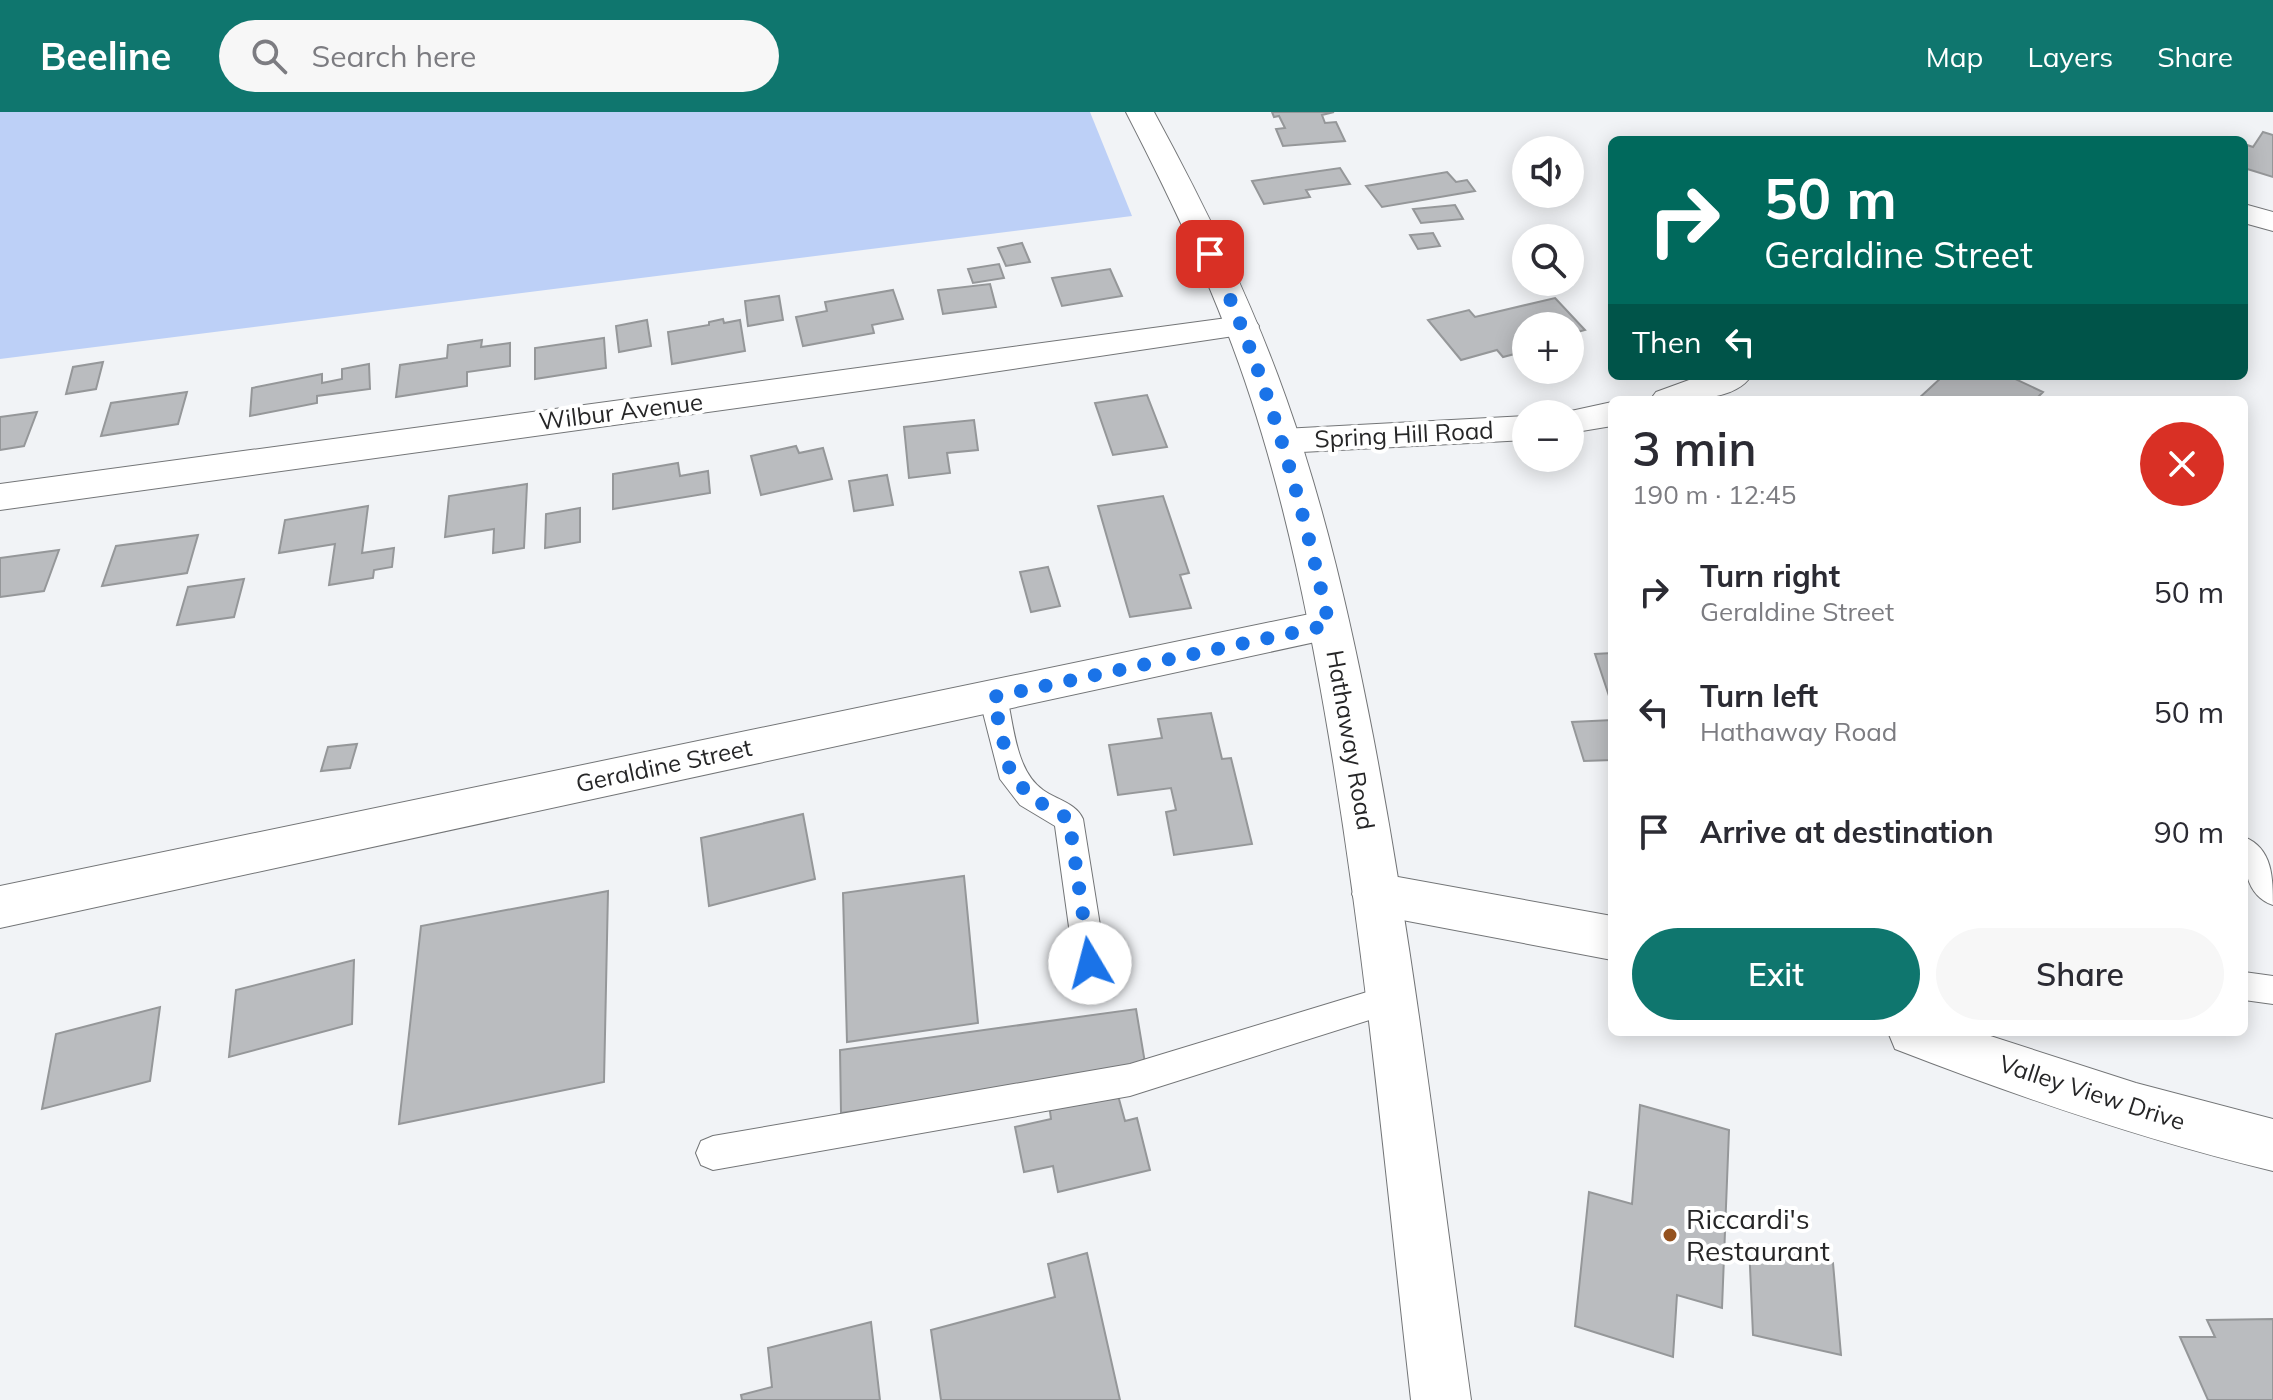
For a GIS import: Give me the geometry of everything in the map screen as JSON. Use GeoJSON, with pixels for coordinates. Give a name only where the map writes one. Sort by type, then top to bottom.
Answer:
{"type":"FeatureCollection","features":[{"type":"Feature","properties":{"kind":"street","name":"Hathaway Road"},"geometry":{"type":"LineString","coordinates":[[1140,112],[1195,221],[1242,326],[1283,441],[1329,625],[1376,894],[1441,1400]]}},
{"type":"Feature","properties":{"kind":"street"},"geometry":{"type":"LineString","coordinates":[[2248,214],[2273,222]]}},
{"type":"Feature","properties":{"kind":"street","name":"Wilbur Avenue"},"geometry":{"type":"LineString","coordinates":[[0,497],[857,382],[1242,326]]}},
{"type":"Feature","properties":{"kind":"street"},"geometry":{"type":"LineString","coordinates":[[1679,396],[1723,380]]}},
{"type":"Feature","properties":{"kind":"street"},"geometry":{"type":"LineString","coordinates":[[1584,419],[1608,415]]}},
{"type":"Feature","properties":{"kind":"street","name":"Spring Hill Road"},"geometry":{"type":"LineString","coordinates":[[1283,441],[1512,429]]}},
{"type":"Feature","properties":{"kind":"street","name":"Geraldine Street"},"geometry":{"type":"LineString","coordinates":[[0,907],[1329,625]]}},
{"type":"Feature","properties":{"kind":"street"},"geometry":{"type":"LineString","coordinates":[[1376,894],[1608,937]]}},
{"type":"Feature","properties":{"kind":"street","name":"Valley View Drive"},"geometry":{"type":"LineString","coordinates":[[1944,1037],[2125,1106],[2273,1145]]}},
{"type":"Feature","properties":{"kind":"lane"},"geometry":{"type":"LineString","coordinates":[[993,697],[1010,771],[1030,797],[1069,819],[1090,963]]}},
{"type":"Feature","properties":{"kind":"lane"},"geometry":{"type":"LineString","coordinates":[[2248,856],[2273,892]]}},
{"type":"Feature","properties":{"kind":"lane"},"geometry":{"type":"LineString","coordinates":[[2248,987],[2273,990]]}},
{"type":"Feature","properties":{"kind":"lane"},"geometry":{"type":"LineString","coordinates":[[713,1153],[1130,1080],[1390,1000]]}},
{"type":"Feature","properties":{"kind":"shaded area"},"geometry":{"type":"Polygon","coordinates":[[[0,112],[1090,112],[1132,216],[0,359],[0,112]]]}},
{"type":"Feature","properties":{"kind":"building"},"geometry":{"type":"Polygon","coordinates":[[[1272,112],[1334,112],[1322,115],[1325,123],[1336,122],[1345,141],[1283,146],[1276,129],[1285,128],[1279,116],[1274,117],[1272,112]]]}},
{"type":"Feature","properties":{"kind":"building"},"geometry":{"type":"Polygon","coordinates":[[[2263,132],[2273,135],[2273,177],[2248,169],[2248,145],[2253,147],[2263,132]]]}},
{"type":"Feature","properties":{"kind":"building"},"geometry":{"type":"Polygon","coordinates":[[[1340,168],[1350,184],[1306,190],[1310,197],[1264,204],[1252,181],[1340,168]]]}},
{"type":"Feature","properties":{"kind":"building"},"geometry":{"type":"Polygon","coordinates":[[[1447,172],[1456,182],[1467,180],[1475,191],[1382,207],[1366,186],[1447,172]]]}},
{"type":"Feature","properties":{"kind":"building"},"geometry":{"type":"Polygon","coordinates":[[[1455,205],[1463,219],[1421,223],[1413,209],[1455,205]]]}},
{"type":"Feature","properties":{"kind":"building"},"geometry":{"type":"Polygon","coordinates":[[[1433,233],[1440,246],[1418,249],[1410,235],[1433,233]]]}},
{"type":"Feature","properties":{"kind":"building"},"geometry":{"type":"Polygon","coordinates":[[[1022,243],[1030,262],[1006,266],[998,248],[1022,243]]]}},
{"type":"Feature","properties":{"kind":"building"},"geometry":{"type":"Polygon","coordinates":[[[999,264],[1004,278],[973,283],[968,269],[999,264]]]}},
{"type":"Feature","properties":{"kind":"building"},"geometry":{"type":"Polygon","coordinates":[[[1110,269],[1122,296],[1062,306],[1052,278],[1110,269]]]}},
{"type":"Feature","properties":{"kind":"building"},"geometry":{"type":"Polygon","coordinates":[[[990,284],[996,307],[943,314],[938,290],[990,284]]]}},
{"type":"Feature","properties":{"kind":"building"},"geometry":{"type":"Polygon","coordinates":[[[893,290],[903,319],[872,325],[874,333],[803,346],[796,317],[827,311],[825,302],[893,290]]]}},
{"type":"Feature","properties":{"kind":"building"},"geometry":{"type":"Polygon","coordinates":[[[779,296],[783,320],[748,326],[745,301],[779,296]]]}},
{"type":"Feature","properties":{"kind":"building"},"geometry":{"type":"Polygon","coordinates":[[[1555,298],[1568,312],[1512,312],[1512,355],[1503,357],[1497,350],[1461,360],[1428,320],[1469,310],[1475,317],[1555,298]]]}},
{"type":"Feature","properties":{"kind":"building"},"geometry":{"type":"Polygon","coordinates":[[[723,319],[724,323],[740,320],[745,351],[672,364],[668,332],[709,325],[709,322],[723,319]]]}},
{"type":"Feature","properties":{"kind":"building"},"geometry":{"type":"Polygon","coordinates":[[[647,320],[651,346],[619,352],[616,326],[647,320]]]}},
{"type":"Feature","properties":{"kind":"building"},"geometry":{"type":"Polygon","coordinates":[[[604,338],[606,368],[535,379],[535,348],[604,338]]]}},
{"type":"Feature","properties":{"kind":"building"},"geometry":{"type":"Polygon","coordinates":[[[482,340],[481,347],[510,343],[510,366],[467,372],[467,386],[396,397],[400,365],[447,358],[448,345],[482,340]]]}},
{"type":"Feature","properties":{"kind":"building"},"geometry":{"type":"Polygon","coordinates":[[[103,362],[96,389],[66,394],[73,367],[103,362]]]}},
{"type":"Feature","properties":{"kind":"building"},"geometry":{"type":"Polygon","coordinates":[[[369,364],[370,389],[317,396],[317,403],[250,416],[252,388],[322,374],[322,383],[342,379],[342,369],[369,364]]]}},
{"type":"Feature","properties":{"kind":"building"},"geometry":{"type":"Polygon","coordinates":[[[1939,380],[2018,380],[2043,392],[2039,396],[1921,396],[1939,380]]]}},
{"type":"Feature","properties":{"kind":"building"},"geometry":{"type":"Polygon","coordinates":[[[187,392],[178,424],[101,436],[111,403],[187,392]]]}},
{"type":"Feature","properties":{"kind":"building"},"geometry":{"type":"Polygon","coordinates":[[[1147,395],[1167,447],[1113,455],[1095,403],[1147,395]]]}},
{"type":"Feature","properties":{"kind":"building"},"geometry":{"type":"Polygon","coordinates":[[[37,412],[24,446],[0,450],[0,417],[37,412]]]}},
{"type":"Feature","properties":{"kind":"building"},"geometry":{"type":"Polygon","coordinates":[[[974,420],[978,450],[947,453],[950,473],[909,478],[904,427],[974,420]]]}},
{"type":"Feature","properties":{"kind":"building"},"geometry":{"type":"Polygon","coordinates":[[[796,446],[799,453],[823,448],[832,479],[761,495],[751,456],[796,446]]]}},
{"type":"Feature","properties":{"kind":"building"},"geometry":{"type":"Polygon","coordinates":[[[678,463],[680,476],[708,471],[710,493],[613,509],[613,474],[678,463]]]}},
{"type":"Feature","properties":{"kind":"building"},"geometry":{"type":"Polygon","coordinates":[[[887,475],[893,505],[854,511],[849,481],[887,475]]]}},
{"type":"Feature","properties":{"kind":"building"},"geometry":{"type":"Polygon","coordinates":[[[527,484],[524,548],[493,553],[494,529],[445,537],[449,496],[527,484]]]}},
{"type":"Feature","properties":{"kind":"building"},"geometry":{"type":"Polygon","coordinates":[[[1163,496],[1189,573],[1180,575],[1191,608],[1130,617],[1098,506],[1163,496]]]}},
{"type":"Feature","properties":{"kind":"building"},"geometry":{"type":"Polygon","coordinates":[[[368,506],[362,553],[394,548],[392,567],[374,570],[373,578],[329,585],[335,544],[279,553],[285,520],[368,506]]]}},
{"type":"Feature","properties":{"kind":"building"},"geometry":{"type":"Polygon","coordinates":[[[580,508],[580,542],[545,548],[546,514],[580,508]]]}},
{"type":"Feature","properties":{"kind":"building"},"geometry":{"type":"Polygon","coordinates":[[[198,535],[187,573],[102,586],[116,546],[198,535]]]}},
{"type":"Feature","properties":{"kind":"building"},"geometry":{"type":"Polygon","coordinates":[[[59,550],[44,591],[0,597],[0,558],[59,550]]]}},
{"type":"Feature","properties":{"kind":"building"},"geometry":{"type":"Polygon","coordinates":[[[1048,567],[1060,606],[1031,612],[1020,572],[1048,567]]]}},
{"type":"Feature","properties":{"kind":"building"},"geometry":{"type":"Polygon","coordinates":[[[244,579],[234,617],[177,625],[188,587],[244,579]]]}},
{"type":"Feature","properties":{"kind":"building"},"geometry":{"type":"Polygon","coordinates":[[[1608,653],[1608,693],[1595,654],[1608,653]]]}},
{"type":"Feature","properties":{"kind":"building"},"geometry":{"type":"Polygon","coordinates":[[[1211,713],[1222,759],[1231,758],[1252,844],[1174,855],[1166,812],[1176,810],[1171,788],[1118,795],[1109,745],[1162,738],[1158,719],[1211,713]]]}},
{"type":"Feature","properties":{"kind":"building"},"geometry":{"type":"Polygon","coordinates":[[[1608,720],[1608,760],[1584,761],[1572,722],[1608,720]]]}},
{"type":"Feature","properties":{"kind":"building"},"geometry":{"type":"Polygon","coordinates":[[[357,744],[350,768],[321,771],[328,747],[357,744]]]}},
{"type":"Feature","properties":{"kind":"building"},"geometry":{"type":"Polygon","coordinates":[[[803,814],[815,879],[709,906],[701,838],[803,814]]]}},
{"type":"Feature","properties":{"kind":"building"},"geometry":{"type":"Polygon","coordinates":[[[964,876],[978,1023],[847,1042],[843,893],[964,876]]]}},
{"type":"Feature","properties":{"kind":"building"},"geometry":{"type":"Polygon","coordinates":[[[608,891],[604,1082],[399,1124],[421,926],[608,891]]]}},
{"type":"Feature","properties":{"kind":"building"},"geometry":{"type":"Polygon","coordinates":[[[354,960],[352,1024],[229,1057],[236,990],[354,960]]]}},
{"type":"Feature","properties":{"kind":"building"},"geometry":{"type":"Polygon","coordinates":[[[160,1007],[150,1081],[42,1109],[56,1034],[160,1007]]]}},
{"type":"Feature","properties":{"kind":"building"},"geometry":{"type":"Polygon","coordinates":[[[1136,1009],[1146,1069],[841,1113],[840,1050],[1136,1009]]]}},
{"type":"Feature","properties":{"kind":"building"},"geometry":{"type":"Polygon","coordinates":[[[1116,1088],[1125,1121],[1137,1118],[1150,1170],[1058,1192],[1053,1166],[1024,1172],[1015,1127],[1051,1119],[1049,1104],[1116,1088]]]}},
{"type":"Feature","properties":{"kind":"building"},"geometry":{"type":"Polygon","coordinates":[[[1640,1105],[1729,1130],[1722,1308],[1677,1295],[1673,1357],[1575,1326],[1589,1192],[1632,1204],[1640,1105]]]}},
{"type":"Feature","properties":{"kind":"building"},"geometry":{"type":"Polygon","coordinates":[[[1749,1244],[1833,1263],[1841,1355],[1753,1335],[1749,1244]]]}},
{"type":"Feature","properties":{"kind":"building"},"geometry":{"type":"Polygon","coordinates":[[[1087,1253],[1120,1400],[941,1400],[931,1330],[1055,1297],[1048,1264],[1087,1253]]]}},
{"type":"Feature","properties":{"kind":"building"},"geometry":{"type":"Polygon","coordinates":[[[2273,1319],[2273,1400],[2208,1400],[2180,1337],[2215,1337],[2207,1320],[2273,1319]]]}},
{"type":"Feature","properties":{"kind":"building"},"geometry":{"type":"Polygon","coordinates":[[[871,1322],[880,1400],[742,1400],[741,1395],[772,1387],[768,1348],[871,1322]]]}},
{"type":"Feature","properties":{"kind":"place","name":"Riccardi's Restaurant"},"geometry":{"type":"Point","coordinates":[1670,1235]}},
{"type":"Feature","properties":{"kind":"route"},"geometry":{"type":"LineString","coordinates":[[1090,963],[1069,819],[1030,797],[1010,771],[993,697],[1329,625],[1283,441],[1256,362],[1210,254]]}}]}
